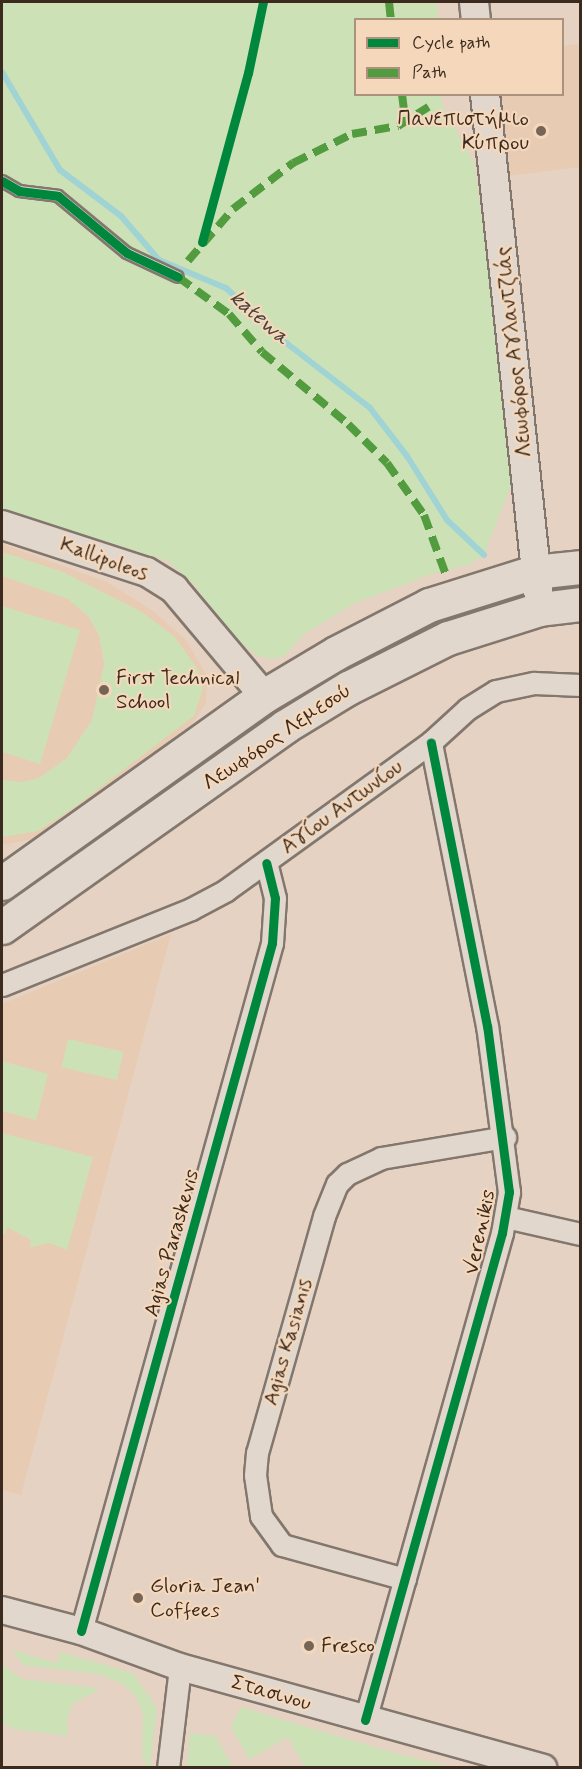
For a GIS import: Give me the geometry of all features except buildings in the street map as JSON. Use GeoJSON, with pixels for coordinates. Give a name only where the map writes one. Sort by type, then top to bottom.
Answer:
{"type":"FeatureCollection","features":[{"type":"Feature","properties":{"kind":"main road"},"geometry":{"type":"LineString","coordinates":[[474,2],[476,18]]}},
{"type":"Feature","properties":{"kind":"main road","name":"Λεωφόρος Αγλαντζιάς"},"geometry":{"type":"LineString","coordinates":[[485,96],[522,416],[534,572],[540,609]]}},
{"type":"Feature","properties":{"kind":"main road","name":"Kallipoleos"},"geometry":{"type":"LineString","coordinates":[[2,525],[147,572],[174,590],[264,696]]}},
{"type":"Feature","properties":{"kind":"main road","name":"Λεωφόρος Λεμεσού"},"geometry":{"type":"LineString","coordinates":[[17,867],[264,696],[336,653],[429,605],[534,572],[580,567]]}},
{"type":"Feature","properties":{"kind":"main road","name":"Λεωφόρος Λεμεσού"},"geometry":{"type":"LineString","coordinates":[[2,927],[284,727],[348,688],[448,638],[540,609],[580,604]]}},
{"type":"Feature","properties":{"kind":"street","name":"Αγίου Αντωνίου"},"geometry":{"type":"LineString","coordinates":[[2,985],[191,909],[266,863],[431,742],[467,708],[496,692],[534,683],[580,685]]}},
{"type":"Feature","properties":{"kind":"street","name":"Verenikis"},"geometry":{"type":"LineString","coordinates":[[365,1720],[506,1216],[509,1177],[468,926],[431,742]]}},
{"type":"Feature","properties":{"kind":"street","name":"Agias Paraskevis"},"geometry":{"type":"LineString","coordinates":[[81,1631],[272,943],[276,898],[266,863]]}},
{"type":"Feature","properties":{"kind":"street","name":"Agias Kasianis"},"geometry":{"type":"LineString","coordinates":[[405,1579],[282,1545],[261,1516],[255,1475],[257,1453],[324,1216],[337,1184],[347,1174],[381,1158],[504,1137]]}},
{"type":"Feature","properties":{"kind":"street"},"geometry":{"type":"LineString","coordinates":[[506,1216],[580,1234]]}},
{"type":"Feature","properties":{"kind":"street","name":"Στασινου"},"geometry":{"type":"LineString","coordinates":[[2,1610],[81,1631],[180,1667],[365,1720],[543,1767]]}},
{"type":"Feature","properties":{"kind":"street"},"geometry":{"type":"LineString","coordinates":[[168,1767],[180,1667]]}},
{"type":"Feature","properties":{"kind":"lane"},"geometry":{"type":"LineString","coordinates":[[2,181],[19,191],[58,196],[127,253],[178,277]]}},
{"type":"Feature","properties":{"kind":"shaded area","name":"Πανεπιστήμιο Κύπρου"},"geometry":{"type":"Polygon","coordinates":[[[580,44],[580,167],[507,176],[497,96],[564,96],[564,46],[580,44]]]}},
{"type":"Feature","properties":{"kind":"shaded area","name":"First Technical School"},"geometry":{"type":"Polygon","coordinates":[[[2,544],[107,582],[153,611],[186,640],[207,676],[206,703],[192,724],[38,838],[2,845],[2,544]]]}},
{"type":"Feature","properties":{"kind":"shaded area"},"geometry":{"type":"Polygon","coordinates":[[[171,934],[21,1495],[2,1490],[2,1004],[171,934]]]}},
{"type":"Feature","properties":{"kind":"green space"},"geometry":{"type":"Polygon","coordinates":[[[2,2],[437,2],[438,18],[354,18],[354,96],[442,96],[442,105],[474,162],[512,439],[525,449],[484,555],[468,565],[431,574],[353,604],[303,635],[284,656],[271,659],[258,656],[231,635],[194,584],[168,561],[2,508],[2,2]]]}},
{"type":"Feature","properties":{"kind":"green space"},"geometry":{"type":"Polygon","coordinates":[[[2,552],[63,572],[140,611],[174,636],[197,668],[203,689],[194,716],[72,809],[38,831],[2,837],[2,780],[22,782],[39,778],[67,758],[92,720],[104,664],[99,635],[88,616],[68,599],[2,576],[2,552]]]}},
{"type":"Feature","properties":{"kind":"green space"},"geometry":{"type":"Polygon","coordinates":[[[2,606],[80,630],[40,764],[2,752],[2,606]]]}},
{"type":"Feature","properties":{"kind":"green space"},"geometry":{"type":"Polygon","coordinates":[[[68,1039],[124,1052],[117,1080],[61,1067],[68,1039]]]}},
{"type":"Feature","properties":{"kind":"green space"},"geometry":{"type":"Polygon","coordinates":[[[2,1061],[48,1074],[36,1120],[2,1111],[2,1061]]]}},
{"type":"Feature","properties":{"kind":"green space"},"geometry":{"type":"Polygon","coordinates":[[[2,1133],[93,1157],[67,1250],[50,1243],[30,1247],[31,1240],[7,1227],[5,1235],[2,1233],[2,1133]]]}},
{"type":"Feature","properties":{"kind":"green space"},"geometry":{"type":"Polygon","coordinates":[[[12,1650],[57,1663],[61,1652],[133,1673],[157,1708],[150,1767],[145,1767],[146,1759],[142,1758],[143,1714],[136,1697],[123,1684],[98,1674],[23,1665],[12,1650]]]}},
{"type":"Feature","properties":{"kind":"green space"},"geometry":{"type":"Polygon","coordinates":[[[2,1665],[23,1679],[98,1688],[97,1691],[73,1703],[67,1718],[68,1736],[13,1729],[2,1722],[2,1665]]]}},
{"type":"Feature","properties":{"kind":"green space"},"geometry":{"type":"Polygon","coordinates":[[[241,1707],[384,1750],[450,1767],[305,1767],[288,1737],[249,1759],[231,1727],[241,1707]]]}},
{"type":"Feature","properties":{"kind":"green space"},"geometry":{"type":"Polygon","coordinates":[[[190,1733],[215,1736],[233,1767],[187,1767],[190,1733]]]}},
{"type":"Feature","properties":{"kind":"waterway","name":"katewa"},"geometry":{"type":"LineString","coordinates":[[2,72],[60,170],[121,216],[159,260],[226,288],[276,335],[370,408],[407,456],[447,520],[484,555]]}},
{"type":"Feature","properties":{"kind":"marked path"},"geometry":{"type":"LineString","coordinates":[[389,2],[391,18]]}},
{"type":"Feature","properties":{"kind":"marked path"},"geometry":{"type":"LineString","coordinates":[[402,96],[405,120]]}},
{"type":"Feature","properties":{"kind":"marked path"},"geometry":{"type":"LineString","coordinates":[[188,261],[233,209],[293,163],[352,134],[398,126],[429,107]]}},
{"type":"Feature","properties":{"kind":"marked path"},"geometry":{"type":"LineString","coordinates":[[178,277],[229,314],[262,352],[348,424],[387,463],[424,515],[447,578]]}},
{"type":"Feature","properties":{"kind":"cycle path"},"geometry":{"type":"LineString","coordinates":[[202,242],[248,73],[263,2]]}},
{"type":"Feature","properties":{"kind":"cycle path"},"geometry":{"type":"LineString","coordinates":[[2,181],[19,191],[58,196],[127,253],[178,277]]}},
{"type":"Feature","properties":{"kind":"cycle path"},"geometry":{"type":"LineString","coordinates":[[365,1720],[502,1233],[509,1192],[487,1026],[431,742]]}},
{"type":"Feature","properties":{"kind":"cycle path"},"geometry":{"type":"LineString","coordinates":[[81,1631],[272,943],[275,898],[266,863]]}},
{"type":"Feature","properties":{"kind":"place","name":"Πανεπιστήμιο Κύπρου"},"geometry":{"type":"Point","coordinates":[541,131]}},
{"type":"Feature","properties":{"kind":"place","name":"First Technical School"},"geometry":{"type":"Point","coordinates":[104,690]}},
{"type":"Feature","properties":{"kind":"place","name":"Gloria Jean' Coffees"},"geometry":{"type":"Point","coordinates":[138,1598]}},
{"type":"Feature","properties":{"kind":"place","name":"Fresco"},"geometry":{"type":"Point","coordinates":[309,1646]}}]}
